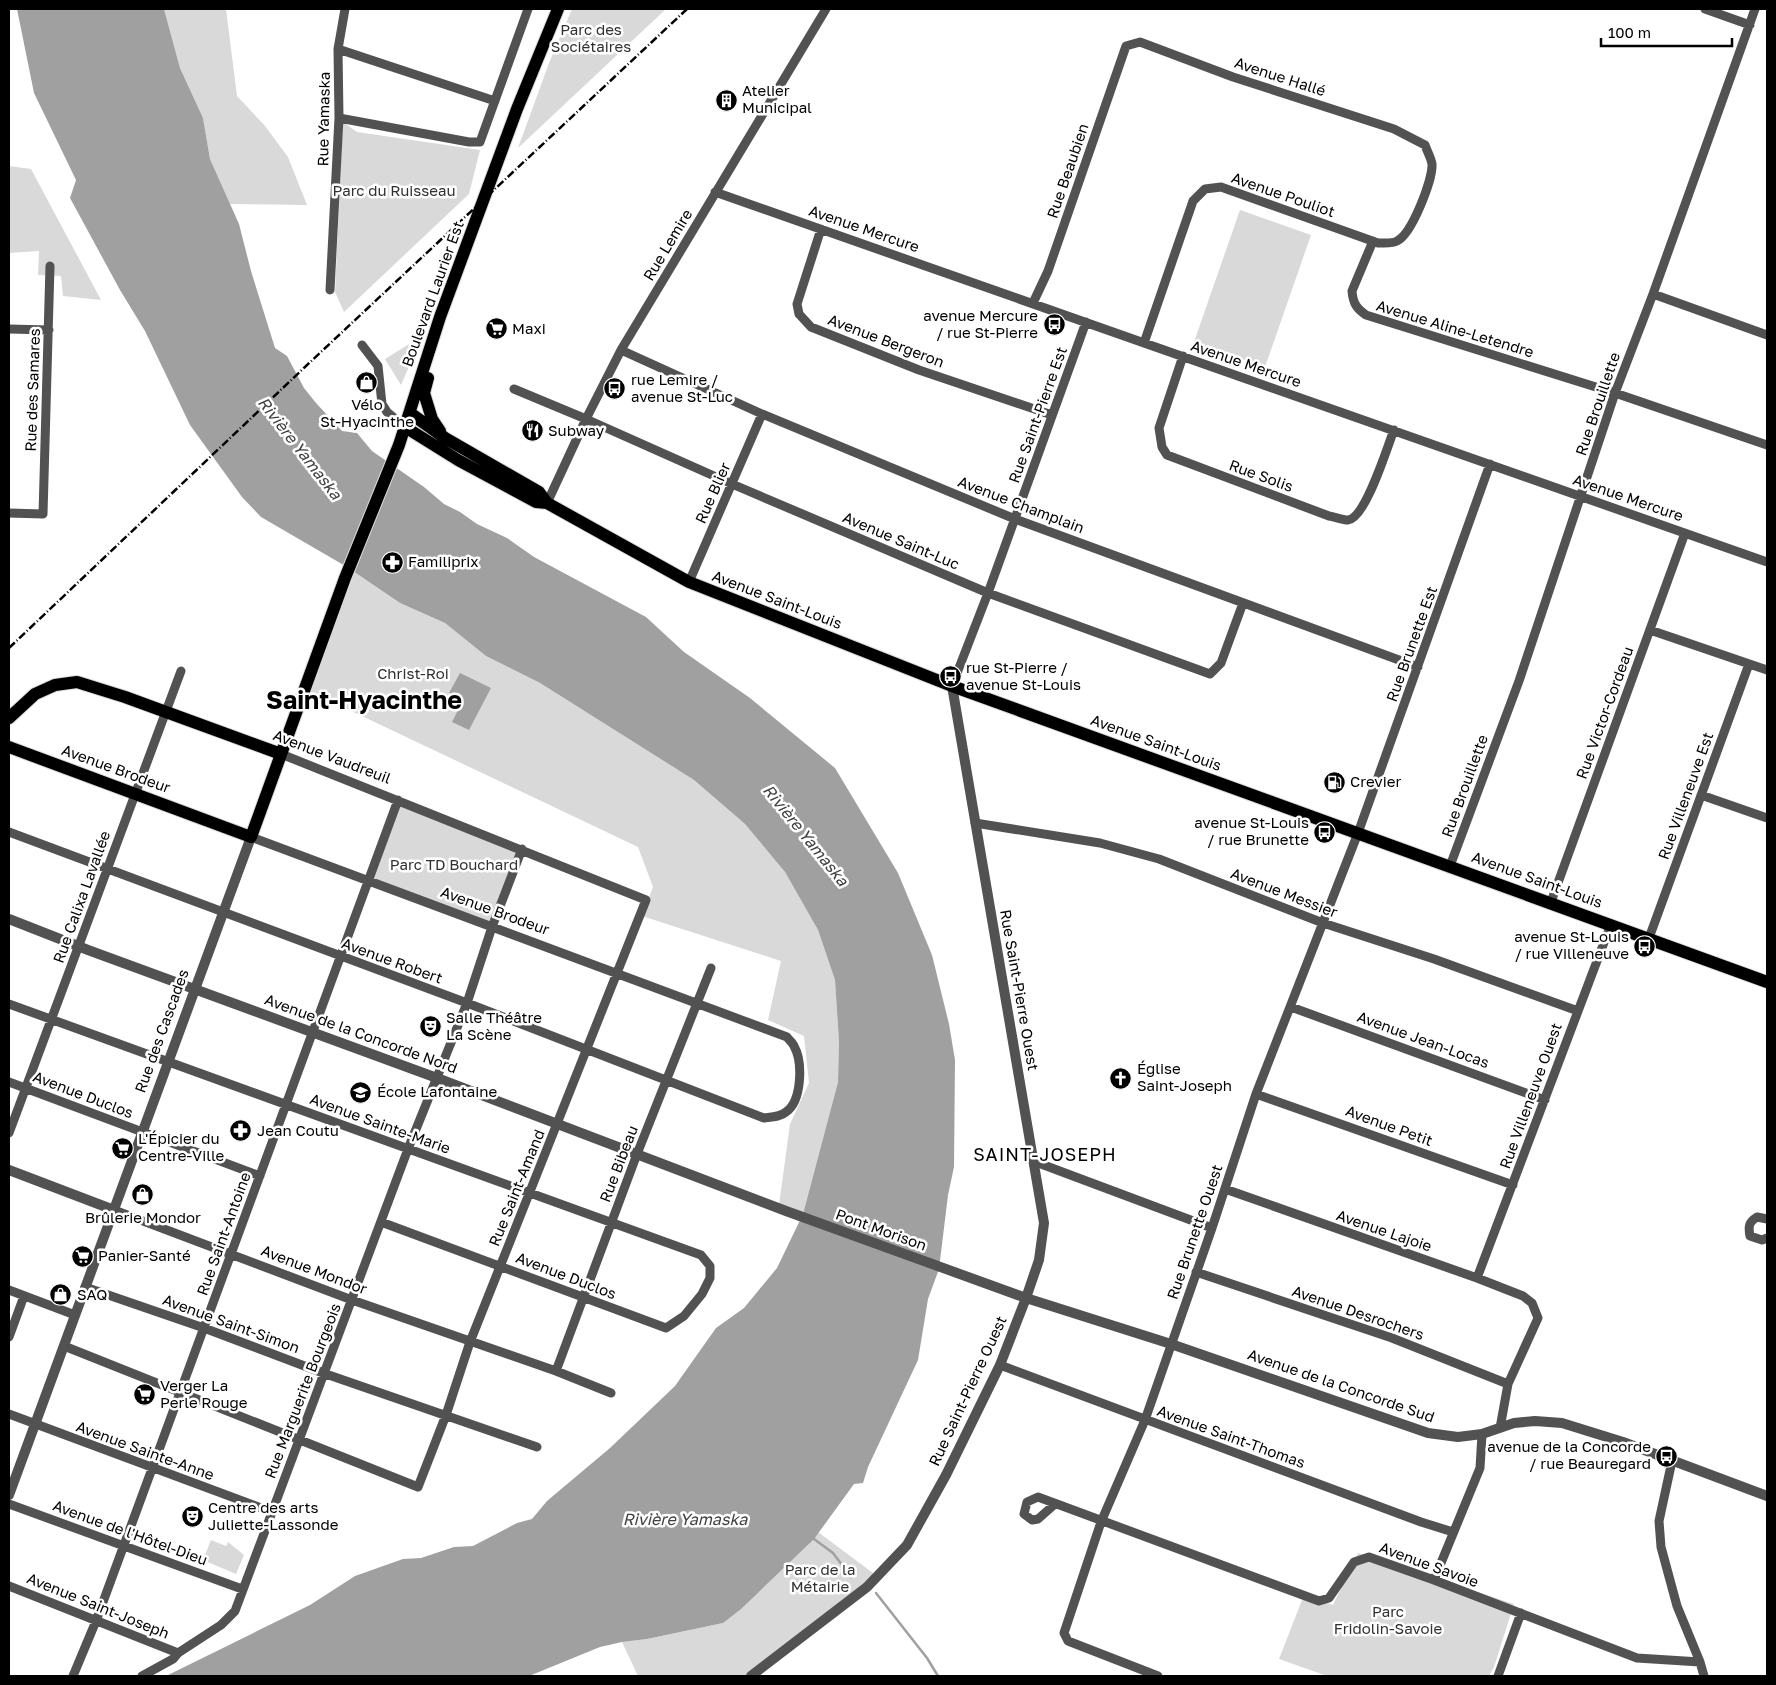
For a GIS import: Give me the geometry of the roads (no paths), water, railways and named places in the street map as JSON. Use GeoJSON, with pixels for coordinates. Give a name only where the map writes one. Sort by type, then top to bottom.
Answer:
{"type":"FeatureCollection","features":[{"type":"Feature","properties":{"kind":"main road","name":"Boulevard Laurier Est"},"geometry":{"type":"LineString","coordinates":[[345,578],[405,427],[440,317],[517,109],[558,9]]}},
{"type":"Feature","properties":{"kind":"main road"},"geometry":{"type":"LineString","coordinates":[[440,317],[424,393],[432,419],[445,438]]}},
{"type":"Feature","properties":{"kind":"main road","name":"Avenue Saint-Louis"},"geometry":{"type":"LineString","coordinates":[[410,413],[445,438],[539,492],[547,503]]}},
{"type":"Feature","properties":{"kind":"main road","name":"Avenue Saint-Louis"},"geometry":{"type":"LineString","coordinates":[[405,427],[458,460],[536,502],[547,503],[688,582],[952,686],[1767,982]]}},
{"type":"Feature","properties":{"kind":"main road","name":"Rue des Cascades"},"geometry":{"type":"LineString","coordinates":[[251,837],[345,578]]}},
{"type":"Feature","properties":{"kind":"main road","name":"Avenue Vaudreuil"},"geometry":{"type":"LineString","coordinates":[[9,718],[35,694],[55,685],[77,682],[125,696],[282,754]]}},
{"type":"Feature","properties":{"kind":"main road","name":"Avenue Brodeur"},"geometry":{"type":"LineString","coordinates":[[9,747],[251,837]]}},
{"type":"Feature","properties":{"kind":"street","name":"Rue Yamaska"},"geometry":{"type":"LineString","coordinates":[[330,290],[339,118],[338,50],[345,9]]}},
{"type":"Feature","properties":{"kind":"street"},"geometry":{"type":"LineString","coordinates":[[339,118],[469,142],[480,142],[528,9]]}},
{"type":"Feature","properties":{"kind":"street","name":"Rue Lemire"},"geometry":{"type":"LineString","coordinates":[[547,503],[621,350],[826,9]]}},
{"type":"Feature","properties":{"kind":"street"},"geometry":{"type":"LineString","coordinates":[[1705,9],[1750,25]]}},
{"type":"Feature","properties":{"kind":"street","name":"Rue Brouillette"},"geometry":{"type":"LineString","coordinates":[[1450,866],[1519,681],[1615,393],[1653,294],[1755,9]]}},
{"type":"Feature","properties":{"kind":"street","name":"Avenue Hallé"},"geometry":{"type":"LineString","coordinates":[[1126,46],[1140,42],[1233,77],[1394,129],[1425,145],[1432,164],[1428,184],[1415,219],[1403,238],[1395,242]]}},
{"type":"Feature","properties":{"kind":"street","name":"Rue Beaubien"},"geometry":{"type":"LineString","coordinates":[[1033,303],[1048,271],[1126,46]]}},
{"type":"Feature","properties":{"kind":"street"},"geometry":{"type":"LineString","coordinates":[[338,50],[495,101]]}},
{"type":"Feature","properties":{"kind":"street","name":"Avenue Pouliot"},"geometry":{"type":"LineString","coordinates":[[1144,343],[1192,200],[1205,189],[1221,187],[1378,243],[1395,242]]}},
{"type":"Feature","properties":{"kind":"street","name":"Avenue Mercure"},"geometry":{"type":"LineString","coordinates":[[716,192],[1767,562]]}},
{"type":"Feature","properties":{"kind":"street","name":"Avenue Bergeron"},"geometry":{"type":"LineString","coordinates":[[821,229],[797,304],[799,314],[811,327],[919,370],[1052,415]]}},
{"type":"Feature","properties":{"kind":"street","name":"Avenue Aline-Letendre"},"geometry":{"type":"LineString","coordinates":[[1373,241],[1352,291],[1353,300],[1357,308],[1366,315],[1615,393],[1767,445]]}},
{"type":"Feature","properties":{"kind":"street","name":"Rue des Samares"},"geometry":{"type":"LineString","coordinates":[[9,513],[43,514],[50,266]]}},
{"type":"Feature","properties":{"kind":"street"},"geometry":{"type":"LineString","coordinates":[[1653,294],[1767,335]]}},
{"type":"Feature","properties":{"kind":"street","name":"Rue Saint-Pierre Est"},"geometry":{"type":"LineString","coordinates":[[952,686],[988,593],[1086,322]]}},
{"type":"Feature","properties":{"kind":"street"},"geometry":{"type":"LineString","coordinates":[[9,329],[49,330]]}},
{"type":"Feature","properties":{"kind":"street","name":"Avenue Saint-Louis"},"geometry":{"type":"LineString","coordinates":[[362,345],[378,366],[382,404],[387,412],[405,427]]}},
{"type":"Feature","properties":{"kind":"street","name":"Avenue Champlain"},"geometry":{"type":"LineString","coordinates":[[621,350],[762,414],[1015,518],[1418,667]]}},
{"type":"Feature","properties":{"kind":"street","name":"Rue Solis"},"geometry":{"type":"LineString","coordinates":[[1183,356],[1159,428],[1162,447],[1167,455],[1329,516],[1348,520],[1357,516],[1368,498],[1394,430]]}},
{"type":"Feature","properties":{"kind":"street","name":"Avenue Saint-Luc"},"geometry":{"type":"LineString","coordinates":[[514,389],[988,593],[1210,674],[1221,663],[1243,603]]}},
{"type":"Feature","properties":{"kind":"street","name":"Rue Blier"},"geometry":{"type":"LineString","coordinates":[[688,582],[762,414]]}},
{"type":"Feature","properties":{"kind":"street","name":"Rue Brunette Est"},"geometry":{"type":"LineString","coordinates":[[1358,833],[1490,464]]}},
{"type":"Feature","properties":{"kind":"street","name":"Rue Victor-Cordeau"},"geometry":{"type":"LineString","coordinates":[[1551,902],[1685,533]]}},
{"type":"Feature","properties":{"kind":"street"},"geometry":{"type":"LineString","coordinates":[[1650,630],[1767,670]]}},
{"type":"Feature","properties":{"kind":"street","name":"Rue Villeneuve Est"},"geometry":{"type":"LineString","coordinates":[[1649,938],[1749,664]]}},
{"type":"Feature","properties":{"kind":"street","name":"Rue Calixa Lavallée"},"geometry":{"type":"LineString","coordinates":[[9,1133],[181,671]]}},
{"type":"Feature","properties":{"kind":"street","name":"Rue Saint-Pierre Ouest"},"geometry":{"type":"LineString","coordinates":[[750,1676],[867,1587],[907,1545],[946,1475],[1000,1365],[1039,1260],[1044,1223],[952,686]]}},
{"type":"Feature","properties":{"kind":"street","name":"Avenue Vaudreuil"},"geometry":{"type":"LineString","coordinates":[[282,754],[646,900]]}},
{"type":"Feature","properties":{"kind":"street"},"geometry":{"type":"LineString","coordinates":[[1701,795],[1767,818]]}},
{"type":"Feature","properties":{"kind":"street","name":"Rue Saint-Antoine"},"geometry":{"type":"LineString","coordinates":[[73,1676],[96,1621],[153,1468],[398,800]]}},
{"type":"Feature","properties":{"kind":"street","name":"Avenue Messier"},"geometry":{"type":"LineString","coordinates":[[976,823],[1100,843],[1159,859],[1323,923],[1434,959],[1578,1011]]}},
{"type":"Feature","properties":{"kind":"street","name":"Avenue Robert"},"geometry":{"type":"LineString","coordinates":[[9,832],[466,1003],[764,1118]]}},
{"type":"Feature","properties":{"kind":"street","name":"Rue Brunette Ouest"},"geometry":{"type":"LineString","coordinates":[[1158,1676],[1068,1641],[1064,1633],[1101,1522],[1145,1420],[1212,1228],[1256,1094],[1358,833]]}},
{"type":"Feature","properties":{"kind":"street","name":"Avenue Brodeur"},"geometry":{"type":"LineString","coordinates":[[251,837],[787,1037],[794,1046],[799,1061],[799,1085],[793,1104],[787,1112],[776,1117],[764,1118]]}},
{"type":"Feature","properties":{"kind":"street","name":"Rue des Cascades"},"geometry":{"type":"LineString","coordinates":[[9,1495],[251,837]]}},
{"type":"Feature","properties":{"kind":"street","name":"Rue Marguerite Bourgeois"},"geometry":{"type":"LineString","coordinates":[[142,1676],[173,1659],[178,1653],[221,1625],[235,1610],[408,1149],[466,1003],[492,927],[522,849]]}},
{"type":"Feature","properties":{"kind":"street","name":"Rue Saint-Amand"},"geometry":{"type":"LineString","coordinates":[[300,1440],[418,1487],[446,1415],[470,1342],[646,900]]}},
{"type":"Feature","properties":{"kind":"street","name":"Avenue de la Concorde Nord"},"geometry":{"type":"LineString","coordinates":[[9,918],[78,946],[437,1078],[786,1211]]}},
{"type":"Feature","properties":{"kind":"street","name":"Rue Villeneuve Ouest"},"geometry":{"type":"LineString","coordinates":[[1477,1278],[1611,924]]}},
{"type":"Feature","properties":{"kind":"street","name":"Rue Bibeau"},"geometry":{"type":"LineString","coordinates":[[556,1371],[637,1154],[711,968]]}},
{"type":"Feature","properties":{"kind":"street","name":"Avenue Sainte-Marie"},"geometry":{"type":"LineString","coordinates":[[9,1004],[701,1255],[710,1266],[710,1278],[702,1294]]}},
{"type":"Feature","properties":{"kind":"street","name":"Avenue Jean-Locas"},"geometry":{"type":"LineString","coordinates":[[1291,1007],[1545,1100]]}},
{"type":"Feature","properties":{"kind":"street","name":"Avenue Duclos"},"geometry":{"type":"LineString","coordinates":[[9,1082],[260,1176]]}},
{"type":"Feature","properties":{"kind":"street","name":"Avenue Petit"},"geometry":{"type":"LineString","coordinates":[[1256,1094],[1513,1185]]}},
{"type":"Feature","properties":{"kind":"street"},"geometry":{"type":"LineString","coordinates":[[1034,1161],[1212,1228]]}},
{"type":"Feature","properties":{"kind":"street","name":"Avenue Mondor"},"geometry":{"type":"LineString","coordinates":[[9,1170],[352,1300],[556,1371],[611,1393]]}},
{"type":"Feature","properties":{"kind":"street","name":"Avenue Lajoie"},"geometry":{"type":"LineString","coordinates":[[1225,1189],[1523,1296],[1532,1304],[1538,1318],[1508,1384]]}},
{"type":"Feature","properties":{"kind":"street","name":"Pont Morison"},"geometry":{"type":"LineString","coordinates":[[786,1211],[966,1276]]}},
{"type":"Feature","properties":{"kind":"street"},"geometry":{"type":"LineString","coordinates":[[1767,1219],[1757,1217],[1751,1221],[1748,1228],[1750,1236],[1762,1240],[1767,1238]]}},
{"type":"Feature","properties":{"kind":"street","name":"Avenue Duclos"},"geometry":{"type":"LineString","coordinates":[[381,1222],[666,1328],[684,1316],[702,1294]]}},
{"type":"Feature","properties":{"kind":"street","name":"Avenue Desrochers"},"geometry":{"type":"LineString","coordinates":[[1196,1272],[1392,1338],[1508,1384]]}},
{"type":"Feature","properties":{"kind":"street","name":"Avenue de la Concorde Sud"},"geometry":{"type":"LineString","coordinates":[[966,1276],[1026,1298],[1171,1344],[1428,1433],[1458,1437],[1482,1434],[1514,1423],[1535,1421],[1562,1423],[1623,1442],[1767,1496]]}},
{"type":"Feature","properties":{"kind":"street","name":"Avenue Saint-Simon"},"geometry":{"type":"LineString","coordinates":[[85,1288],[204,1328],[323,1373],[537,1447]]}},
{"type":"Feature","properties":{"kind":"street"},"geometry":{"type":"LineString","coordinates":[[9,1290],[75,1315]]}},
{"type":"Feature","properties":{"kind":"street"},"geometry":{"type":"LineString","coordinates":[[9,1337],[24,1296]]}},
{"type":"Feature","properties":{"kind":"street"},"geometry":{"type":"LineString","coordinates":[[64,1346],[300,1440]]}},
{"type":"Feature","properties":{"kind":"street","name":"Avenue Saint-Thomas"},"geometry":{"type":"LineString","coordinates":[[1000,1365],[1421,1522],[1453,1532]]}},
{"type":"Feature","properties":{"kind":"street"},"geometry":{"type":"LineString","coordinates":[[1500,1428],[1508,1384]]}},
{"type":"Feature","properties":{"kind":"street","name":"Avenue Sainte-Anne"},"geometry":{"type":"LineString","coordinates":[[9,1414],[272,1512]]}},
{"type":"Feature","properties":{"kind":"street"},"geometry":{"type":"LineString","coordinates":[[1434,1580],[1480,1468],[1482,1434]]}},
{"type":"Feature","properties":{"kind":"street"},"geometry":{"type":"LineString","coordinates":[[1672,1461],[1659,1520],[1661,1547],[1677,1606],[1704,1676]]}},
{"type":"Feature","properties":{"kind":"street","name":"Avenue de l'Hôtel-Dieu"},"geometry":{"type":"LineString","coordinates":[[9,1504],[242,1589]]}},
{"type":"Feature","properties":{"kind":"street","name":"Avenue Savoie"},"geometry":{"type":"LineString","coordinates":[[1055,1504],[1319,1601],[1329,1598],[1354,1562],[1369,1558],[1434,1580],[1637,1658],[1700,1662]]}},
{"type":"Feature","properties":{"kind":"street","name":"Avenue Saint-Joseph"},"geometry":{"type":"LineString","coordinates":[[9,1586],[178,1653]]}},
{"type":"Feature","properties":{"kind":"street"},"geometry":{"type":"LineString","coordinates":[[1498,1676],[1521,1613]]}},
{"type":"Feature","properties":{"kind":"water","name":"Rivière Yamaska"},"geometry":{"type":"Polygon","coordinates":[[[17,9],[164,9],[180,68],[203,118],[210,159],[239,224],[251,271],[275,348],[287,356],[304,388],[316,403],[342,431],[357,433],[372,451],[424,487],[444,504],[477,524],[507,538],[534,557],[646,617],[684,652],[750,698],[835,768],[898,873],[932,955],[949,1024],[955,1060],[954,1167],[948,1195],[939,1269],[928,1299],[918,1360],[868,1467],[863,1483],[854,1484],[814,1539],[741,1609],[723,1623],[600,1647],[529,1676],[166,1676],[310,1605],[355,1576],[403,1559],[421,1558],[454,1547],[473,1546],[517,1523],[532,1519],[547,1501],[610,1448],[675,1386],[716,1328],[744,1308],[777,1268],[803,1214],[838,1082],[839,1042],[835,980],[818,930],[785,872],[745,824],[694,780],[540,683],[486,656],[445,623],[400,603],[347,567],[261,517],[242,497],[190,425],[145,331],[120,290],[70,198],[76,180],[34,93],[17,9]]]}},
{"type":"Feature","properties":{"kind":"water"},"geometry":{"type":"Polygon","coordinates":[[[460,673],[491,688],[469,730],[452,722],[463,700],[449,693],[460,673]]]}},
{"type":"Feature","properties":{"kind":"waterway"},"geometry":{"type":"LineString","coordinates":[[814,1539],[833,1553],[851,1577]]}},
{"type":"Feature","properties":{"kind":"waterway"},"geometry":{"type":"LineString","coordinates":[[876,1593],[927,1658],[938,1676]]}},
{"type":"Feature","properties":{"kind":"railway"},"geometry":{"type":"LineString","coordinates":[[9,648],[306,366],[687,9]]}},
{"type":"Feature","properties":{"kind":"place","name":"Atelier Municipal"},"geometry":{"type":"Point","coordinates":[726,100]}},
{"type":"Feature","properties":{"kind":"place","name":"avenue Mercure / rue St-Pierre"},"geometry":{"type":"Point","coordinates":[1054,325]}},
{"type":"Feature","properties":{"kind":"place","name":"Maxi"},"geometry":{"type":"Point","coordinates":[496,329]}},
{"type":"Feature","properties":{"kind":"place","name":"Vélo St-Hyacinthe"},"geometry":{"type":"Point","coordinates":[367,382]}},
{"type":"Feature","properties":{"kind":"place","name":"rue Lemire / avenue St-Luc"},"geometry":{"type":"Point","coordinates":[615,389]}},
{"type":"Feature","properties":{"kind":"place","name":"Subway"},"geometry":{"type":"Point","coordinates":[532,431]}},
{"type":"Feature","properties":{"kind":"place","name":"Familiprix"},"geometry":{"type":"Point","coordinates":[392,562]}},
{"type":"Feature","properties":{"kind":"place","name":"rue St-Pierre / avenue St-Louis"},"geometry":{"type":"Point","coordinates":[950,677]}},
{"type":"Feature","properties":{"kind":"place","name":"Crevier"},"geometry":{"type":"Point","coordinates":[1334,782]}},
{"type":"Feature","properties":{"kind":"place","name":"avenue St-Louis / rue Brunette"},"geometry":{"type":"Point","coordinates":[1325,832]}},
{"type":"Feature","properties":{"kind":"place","name":"avenue St-Louis / rue Villeneuve"},"geometry":{"type":"Point","coordinates":[1645,946]}},
{"type":"Feature","properties":{"kind":"place","name":"Salle Théâtre La Scène"},"geometry":{"type":"Point","coordinates":[430,1027]}},
{"type":"Feature","properties":{"kind":"place","name":"Église Saint-Joseph"},"geometry":{"type":"Point","coordinates":[1121,1078]}},
{"type":"Feature","properties":{"kind":"place","name":"École Lafontaine"},"geometry":{"type":"Point","coordinates":[361,1092]}},
{"type":"Feature","properties":{"kind":"place","name":"Jean Coutu"},"geometry":{"type":"Point","coordinates":[241,1131]}},
{"type":"Feature","properties":{"kind":"place","name":"L'Épicier du Centre-Ville"},"geometry":{"type":"Point","coordinates":[122,1148]}},
{"type":"Feature","properties":{"kind":"place","name":"Brûlerie Mondor"},"geometry":{"type":"Point","coordinates":[143,1195]}},
{"type":"Feature","properties":{"kind":"place","name":"Panier-Santé"},"geometry":{"type":"Point","coordinates":[82,1256]}},
{"type":"Feature","properties":{"kind":"place","name":"SAQ"},"geometry":{"type":"Point","coordinates":[61,1295]}},
{"type":"Feature","properties":{"kind":"place","name":"Verger La Perle Rouge"},"geometry":{"type":"Point","coordinates":[144,1395]}},
{"type":"Feature","properties":{"kind":"place","name":"avenue de la Concorde / rue Beauregard"},"geometry":{"type":"Point","coordinates":[1667,1456]}},
{"type":"Feature","properties":{"kind":"place","name":"Centre des arts Juliette-Lassonde"},"geometry":{"type":"Point","coordinates":[192,1517]}},
{"type":"Feature","properties":{"kind":"district","name":"Saint-Hyacinthe"},"geometry":{"type":"Point","coordinates":[364,700]}},
{"type":"Feature","properties":{"kind":"district","name":"SAINT-JOSEPH"},"geometry":{"type":"Point","coordinates":[1045,1155]}},
{"type":"Feature","properties":{"kind":"park label","name":"Parc des Sociétaires"},"geometry":{"type":"Point","coordinates":[591,38]}},
{"type":"Feature","properties":{"kind":"park label","name":"Parc du Ruisseau"},"geometry":{"type":"Point","coordinates":[394,191]}},
{"type":"Feature","properties":{"kind":"park label","name":"Christ-Roi"},"geometry":{"type":"Point","coordinates":[413,674]}},
{"type":"Feature","properties":{"kind":"park label","name":"Parc TD Bouchard"},"geometry":{"type":"Point","coordinates":[454,865]}},
{"type":"Feature","properties":{"kind":"park label","name":"Parc de la Métairie"},"geometry":{"type":"Point","coordinates":[820,1578]}},
{"type":"Feature","properties":{"kind":"park label","name":"Parc Fridolin-Savoie"},"geometry":{"type":"Point","coordinates":[1388,1620]}}]}
